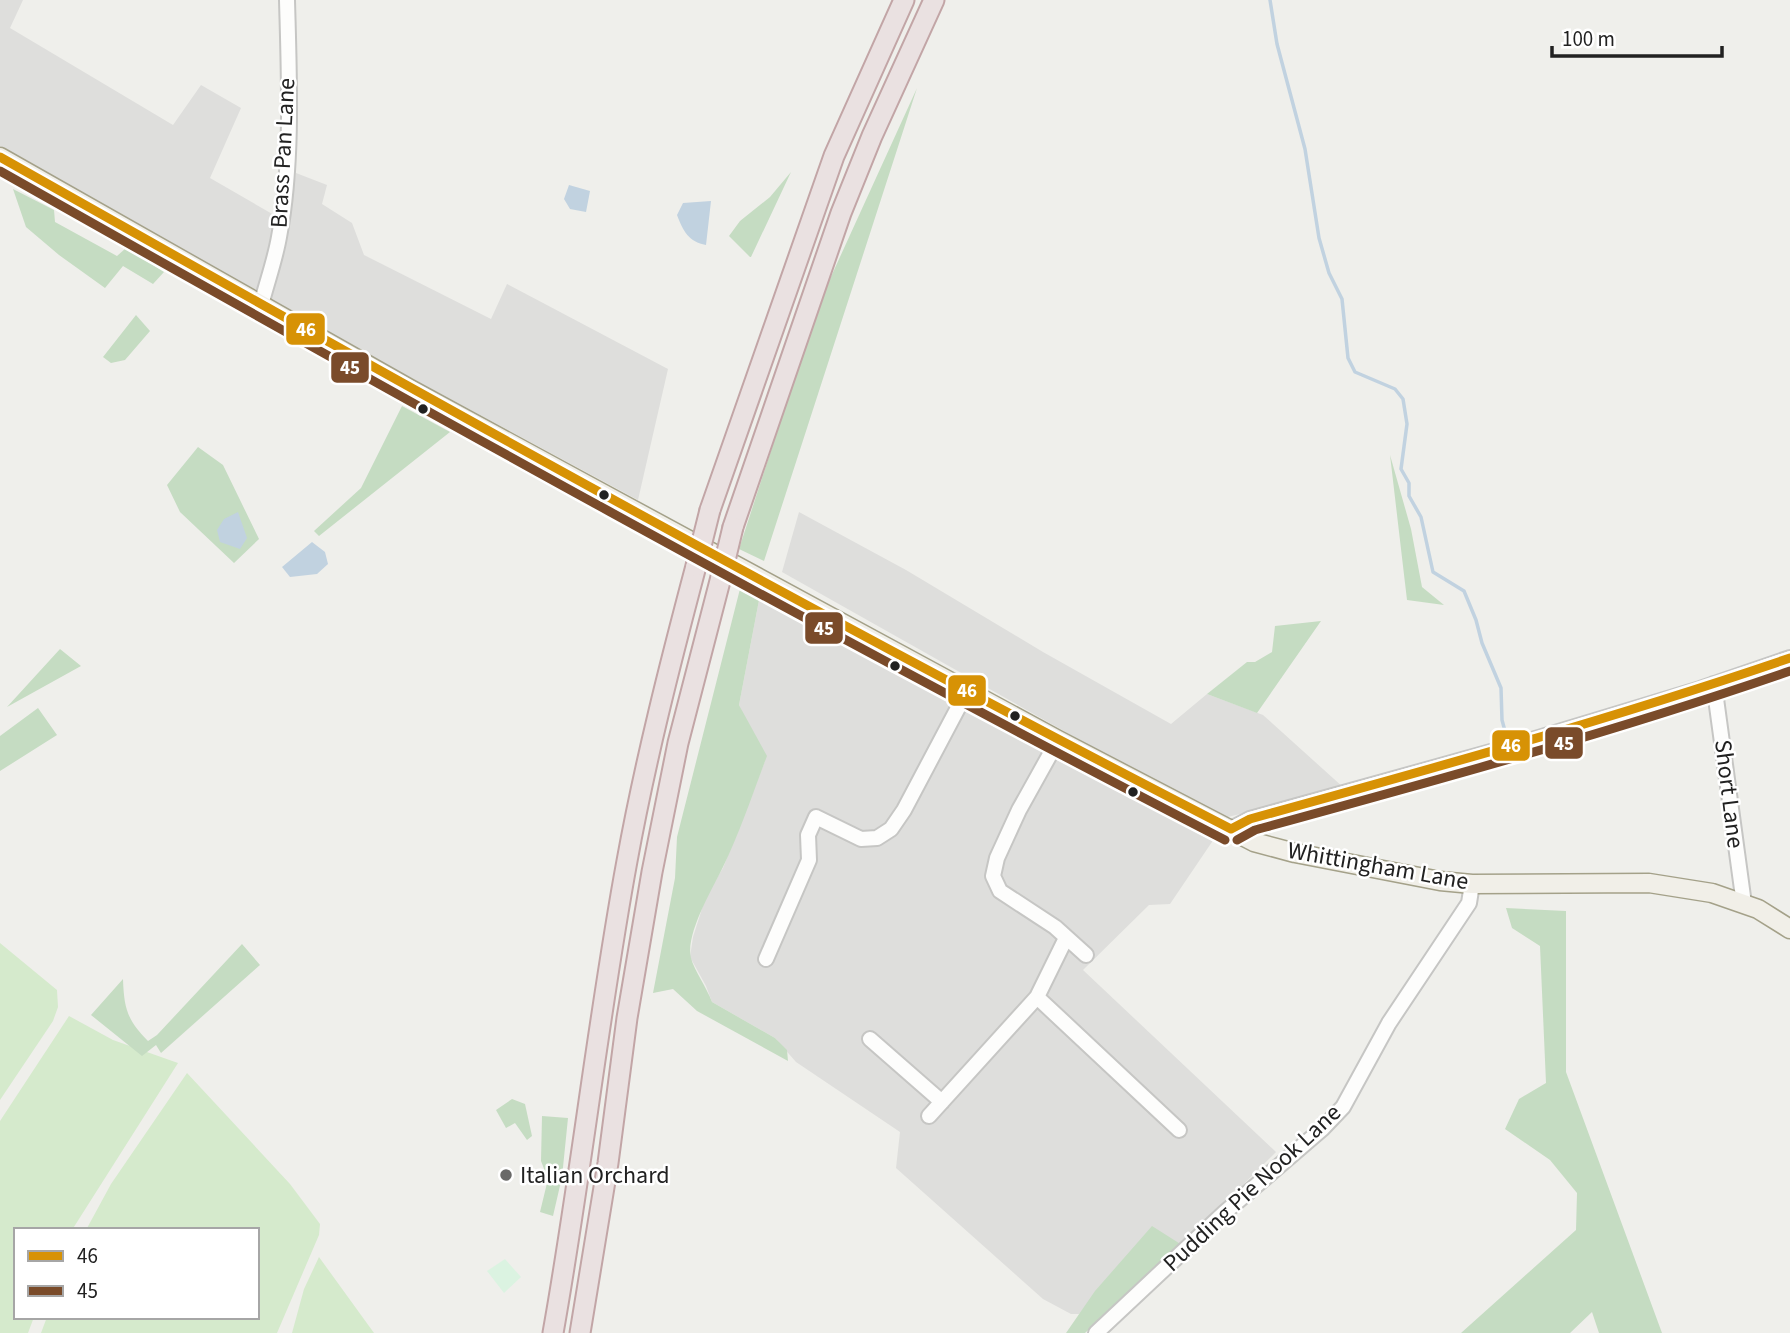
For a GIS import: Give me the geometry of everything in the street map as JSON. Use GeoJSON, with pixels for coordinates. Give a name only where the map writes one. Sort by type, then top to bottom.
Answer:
{"type":"FeatureCollection","features":[{"type":"Feature","properties":{"kind":"highway"},"geometry":{"type":"LineString","coordinates":[[553,1333],[627,860],[648,758],[710,510],[834,156],[904,0]]}},
{"type":"Feature","properties":{"kind":"highway"},"geometry":{"type":"LineString","coordinates":[[591,1333],[608,1163],[627,1018],[652,872],[678,743],[733,527],[841,213],[872,136],[934,0]]}},
{"type":"Feature","properties":{"kind":"highway"},"geometry":{"type":"LineString","coordinates":[[580,1333],[608,1163]]}},
{"type":"Feature","properties":{"kind":"main road","name":"Whittingham Lane"},"geometry":{"type":"LineString","coordinates":[[0,157],[410,389],[1058,740],[1254,842],[1295,853],[1440,881],[1472,884],[1649,883],[1712,893],[1758,909],[1790,929]]}},
{"type":"Feature","properties":{"kind":"street","name":"Brass Pan Lane"},"geometry":{"type":"LineString","coordinates":[[261,304],[279,237],[286,175],[289,83],[287,0]]}},
{"type":"Feature","properties":{"kind":"street"},"geometry":{"type":"LineString","coordinates":[[1231,829],[1250,819],[1509,747],[1790,658]]}},
{"type":"Feature","properties":{"kind":"street","name":"Short Lane"},"geometry":{"type":"LineString","coordinates":[[1714,684],[1744,904]]}},
{"type":"Feature","properties":{"kind":"street"},"geometry":{"type":"LineString","coordinates":[[766,959],[809,860],[808,835],[817,817],[861,839],[877,838],[891,829],[904,810],[968,689]]}},
{"type":"Feature","properties":{"kind":"street"},"geometry":{"type":"LineString","coordinates":[[1058,740],[1015,820],[997,858],[993,876],[1000,891],[1055,927],[1086,956]]}},
{"type":"Feature","properties":{"kind":"street","name":"Pudding Pie Nook Lane"},"geometry":{"type":"LineString","coordinates":[[1096,1333],[1224,1213],[1322,1129],[1343,1107],[1389,1023],[1469,903],[1472,884]]}},
{"type":"Feature","properties":{"kind":"street"},"geometry":{"type":"LineString","coordinates":[[929,1116],[1037,997],[1066,938]]}},
{"type":"Feature","properties":{"kind":"street"},"geometry":{"type":"LineString","coordinates":[[1037,997],[1179,1130]]}},
{"type":"Feature","properties":{"kind":"street"},"geometry":{"type":"LineString","coordinates":[[870,1039],[942,1102]]}},
{"type":"Feature","properties":{"kind":"shaded area"},"geometry":{"type":"Polygon","coordinates":[[[0,0],[23,0],[10,28],[173,125],[201,85],[241,108],[210,178],[288,223],[296,173],[327,185],[322,204],[352,223],[364,255],[491,319],[507,284],[668,369],[638,500],[261,297],[0,146],[0,0]]]}},
{"type":"Feature","properties":{"kind":"shaded area"},"geometry":{"type":"Polygon","coordinates":[[[799,512],[906,570],[1171,724],[1207,694],[1263,715],[1344,788],[1220,819],[782,572],[799,512]]]}},
{"type":"Feature","properties":{"kind":"shaded area"},"geometry":{"type":"Polygon","coordinates":[[[760,595],[952,689],[1216,836],[1170,904],[1149,905],[1083,970],[1276,1152],[1182,1245],[1079,1314],[1071,1314],[1043,1299],[896,1168],[900,1132],[796,1062],[775,1038],[712,1002],[690,957],[693,937],[706,896],[723,868],[765,761],[739,705],[760,595]]]}},
{"type":"Feature","properties":{"kind":"green space"},"geometry":{"type":"Polygon","coordinates":[[[917,88],[764,561],[739,549],[819,303],[917,88]]]}},
{"type":"Feature","properties":{"kind":"green space"},"geometry":{"type":"Polygon","coordinates":[[[791,172],[750,257],[729,236],[740,221],[770,197],[791,172]]]}},
{"type":"Feature","properties":{"kind":"green space"},"geometry":{"type":"Polygon","coordinates":[[[13,189],[54,210],[55,222],[117,256],[126,248],[164,272],[153,284],[123,266],[105,288],[26,227],[13,189]]]}},
{"type":"Feature","properties":{"kind":"green space"},"geometry":{"type":"Polygon","coordinates":[[[136,315],[150,331],[125,360],[111,363],[103,357],[136,315]]]}},
{"type":"Feature","properties":{"kind":"green space"},"geometry":{"type":"Polygon","coordinates":[[[402,406],[450,432],[319,536],[314,531],[361,488],[402,406]]]}},
{"type":"Feature","properties":{"kind":"green space"},"geometry":{"type":"Polygon","coordinates":[[[198,447],[223,465],[259,539],[234,563],[180,512],[167,485],[198,447]]]}},
{"type":"Feature","properties":{"kind":"green space"},"geometry":{"type":"Polygon","coordinates":[[[1390,455],[1411,529],[1422,587],[1444,605],[1407,600],[1390,455]]]}},
{"type":"Feature","properties":{"kind":"green space"},"geometry":{"type":"Polygon","coordinates":[[[742,581],[760,595],[739,705],[767,756],[735,840],[696,924],[690,948],[695,968],[712,1002],[775,1038],[787,1050],[788,1061],[697,1011],[673,989],[653,993],[675,878],[677,837],[742,581]]]}},
{"type":"Feature","properties":{"kind":"green space"},"geometry":{"type":"Polygon","coordinates":[[[1321,621],[1257,713],[1207,694],[1247,662],[1255,662],[1272,652],[1275,626],[1321,621]]]}},
{"type":"Feature","properties":{"kind":"green space"},"geometry":{"type":"Polygon","coordinates":[[[60,649],[81,666],[7,707],[60,649]]]}},
{"type":"Feature","properties":{"kind":"green space"},"geometry":{"type":"Polygon","coordinates":[[[38,708],[57,735],[0,771],[0,736],[38,708]]]}},
{"type":"Feature","properties":{"kind":"green space"},"geometry":{"type":"Polygon","coordinates":[[[1506,908],[1566,911],[1566,1072],[1662,1333],[1599,1333],[1592,1312],[1570,1333],[1461,1333],[1576,1230],[1577,1193],[1550,1160],[1505,1129],[1519,1099],[1546,1083],[1540,946],[1512,928],[1506,908]]]}},
{"type":"Feature","properties":{"kind":"green space"},"geometry":{"type":"Polygon","coordinates":[[[0,943],[57,990],[58,1007],[53,1021],[0,1100],[0,943]]]}},
{"type":"Feature","properties":{"kind":"green space"},"geometry":{"type":"Polygon","coordinates":[[[242,944],[260,965],[161,1053],[156,1045],[142,1056],[91,1015],[123,979],[128,1013],[135,1027],[148,1041],[157,1035],[242,944]]]}},
{"type":"Feature","properties":{"kind":"green space"},"geometry":{"type":"Polygon","coordinates":[[[69,1016],[113,1040],[178,1063],[73,1228],[14,1228],[14,1319],[33,1319],[28,1333],[0,1333],[0,1121],[69,1016]]]}},
{"type":"Feature","properties":{"kind":"green space"},"geometry":{"type":"Polygon","coordinates":[[[187,1073],[290,1184],[320,1224],[319,1235],[277,1333],[41,1333],[46,1319],[259,1319],[259,1228],[87,1228],[111,1184],[187,1073]]]}},
{"type":"Feature","properties":{"kind":"green space"},"geometry":{"type":"Polygon","coordinates":[[[512,1099],[525,1104],[532,1136],[527,1140],[515,1123],[506,1128],[496,1110],[512,1099]]]}},
{"type":"Feature","properties":{"kind":"green space"},"geometry":{"type":"Polygon","coordinates":[[[542,1116],[568,1118],[562,1177],[553,1216],[540,1212],[548,1179],[541,1161],[542,1116]]]}},
{"type":"Feature","properties":{"kind":"green space"},"geometry":{"type":"Polygon","coordinates":[[[1152,1226],[1182,1245],[1085,1333],[1066,1333],[1095,1291],[1152,1226]]]}},
{"type":"Feature","properties":{"kind":"green space"},"geometry":{"type":"Polygon","coordinates":[[[319,1257],[374,1333],[292,1333],[304,1289],[319,1257]]]}},
{"type":"Feature","properties":{"kind":"green space"},"geometry":{"type":"Polygon","coordinates":[[[505,1259],[521,1277],[504,1293],[487,1271],[505,1259]]]}},
{"type":"Feature","properties":{"kind":"water"},"geometry":{"type":"Polygon","coordinates":[[[569,185],[590,191],[586,212],[570,209],[564,199],[569,185]]]}},
{"type":"Feature","properties":{"kind":"water"},"geometry":{"type":"Polygon","coordinates":[[[711,201],[706,245],[687,235],[677,215],[683,203],[711,201]]]}},
{"type":"Feature","properties":{"kind":"water"},"geometry":{"type":"Polygon","coordinates":[[[238,512],[247,538],[240,549],[220,542],[217,530],[224,519],[238,512]]]}},
{"type":"Feature","properties":{"kind":"water"},"geometry":{"type":"Polygon","coordinates":[[[312,542],[325,552],[328,564],[317,574],[290,577],[282,567],[312,542]]]}},
{"type":"Feature","properties":{"kind":"waterway"},"geometry":{"type":"LineString","coordinates":[[1270,0],[1277,44],[1305,149],[1319,238],[1329,273],[1342,299],[1348,358],[1355,372],[1395,389],[1403,399],[1407,424],[1401,469],[1409,483],[1409,496],[1421,517],[1433,572],[1464,591],[1476,620],[1482,643],[1501,688],[1502,720],[1508,742]]}},
{"type":"Feature","properties":{"kind":"transit line","name":"46"},"geometry":{"type":"LineString","coordinates":[[0,157],[612,499],[920,666],[1231,829]]}},
{"type":"Feature","properties":{"kind":"transit line","name":"45"},"geometry":{"type":"LineString","coordinates":[[0,171],[610,512],[916,678],[1225,840]]}},
{"type":"Feature","properties":{"kind":"transit line","name":"46"},"geometry":{"type":"LineString","coordinates":[[1231,829],[1250,819],[1589,723],[1790,658]]}},
{"type":"Feature","properties":{"kind":"transit line","name":"45"},"geometry":{"type":"LineString","coordinates":[[1237,840],[1255,830],[1591,735],[1790,671]]}},
{"type":"Feature","properties":{"kind":"place","name":"Italian Orchard"},"geometry":{"type":"Point","coordinates":[506,1175]}}]}
